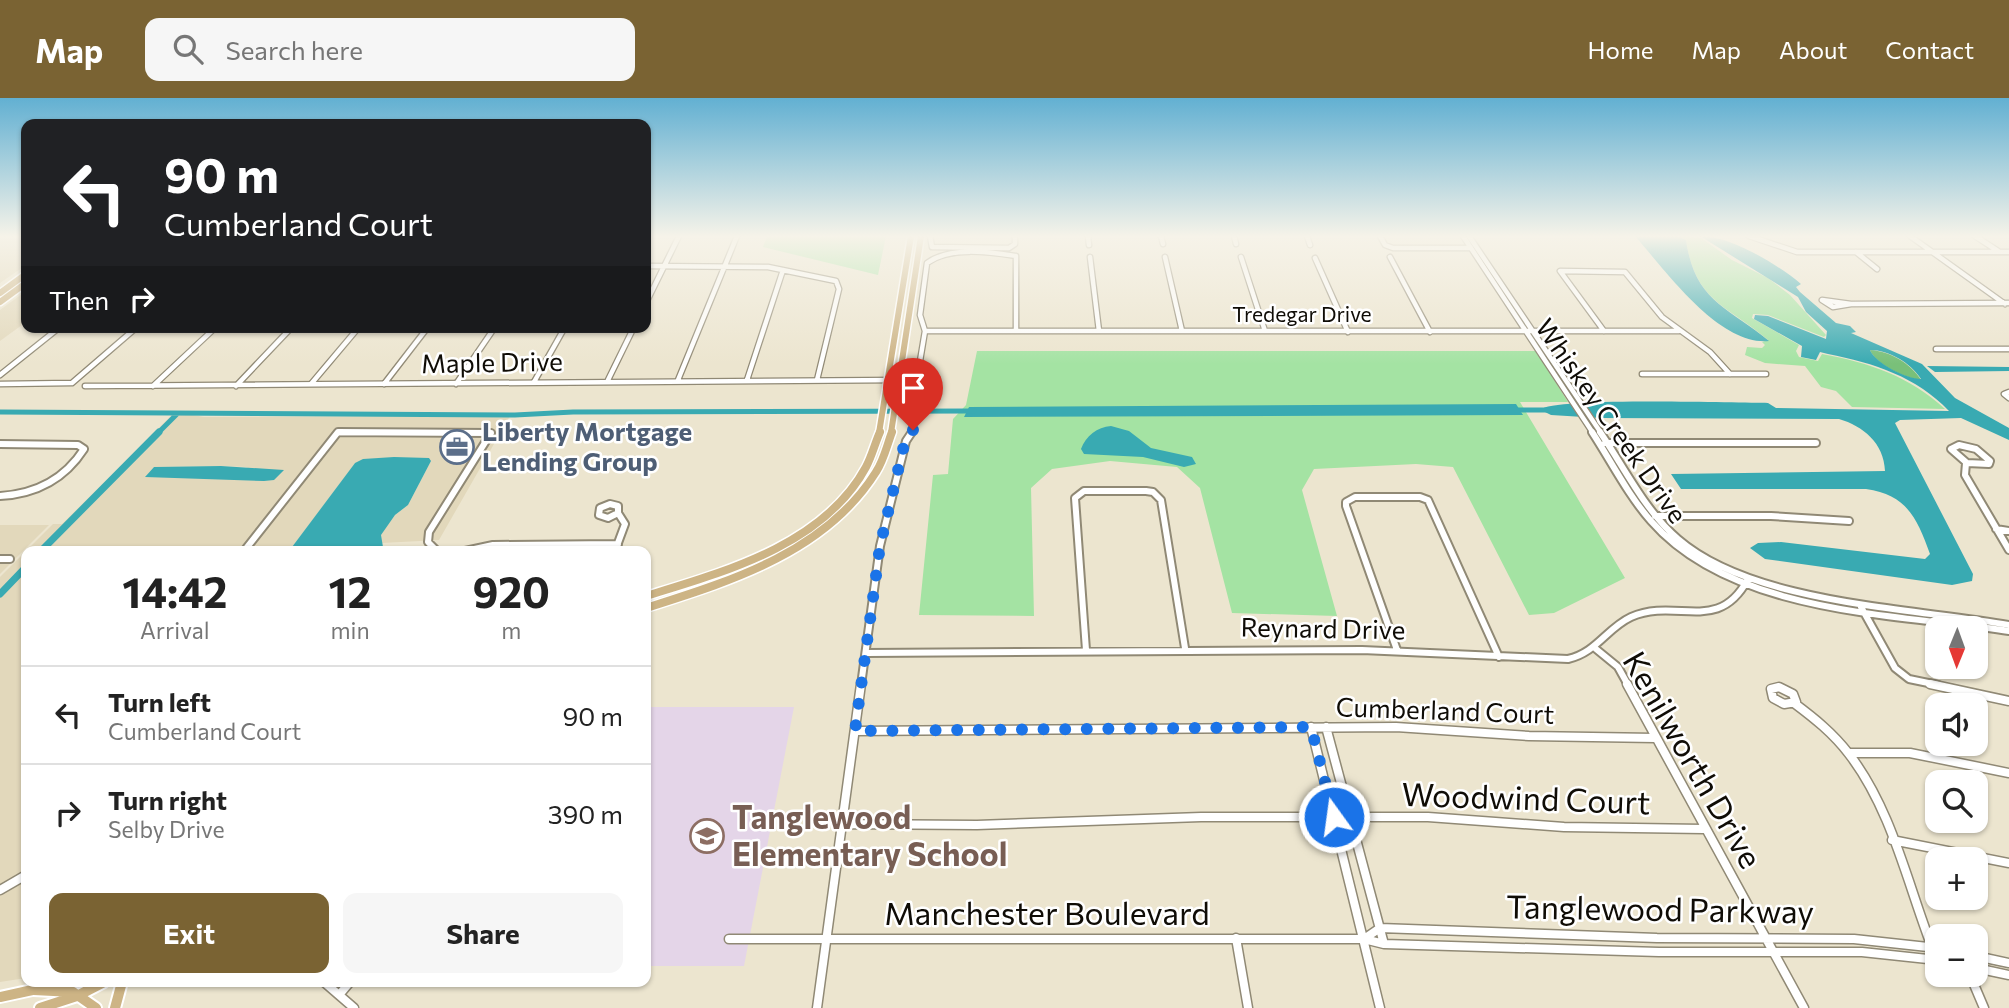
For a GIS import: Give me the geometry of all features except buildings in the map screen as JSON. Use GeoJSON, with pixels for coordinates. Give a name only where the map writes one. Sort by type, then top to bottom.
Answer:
{"type":"FeatureCollection","features":[{"type":"Feature","properties":{"kind":"main road"},"geometry":{"type":"LineString","coordinates":[[651,594],[739,565],[788,540],[816,522],[838,502],[863,472],[878,441],[904,278]]}},
{"type":"Feature","properties":{"kind":"main road"},"geometry":{"type":"LineString","coordinates":[[651,606],[735,578],[782,556],[825,528],[848,508],[874,477],[889,446],[914,278]]}},
{"type":"Feature","properties":{"kind":"main road"},"geometry":{"type":"LineString","coordinates":[[0,293],[21,280]]}},
{"type":"Feature","properties":{"kind":"main road"},"geometry":{"type":"LineString","coordinates":[[0,302],[21,290]]}},
{"type":"Feature","properties":{"kind":"main road"},"geometry":{"type":"LineString","coordinates":[[0,997],[45,987]]}},
{"type":"Feature","properties":{"kind":"main road"},"geometry":{"type":"LineString","coordinates":[[88,1003],[97,987]]}},
{"type":"Feature","properties":{"kind":"main road"},"geometry":{"type":"LineString","coordinates":[[115,1008],[121,987]]}},
{"type":"Feature","properties":{"kind":"main road"},"geometry":{"type":"LineString","coordinates":[[34,990],[63,990],[88,1003]]}},
{"type":"Feature","properties":{"kind":"main road"},"geometry":{"type":"LineString","coordinates":[[40,1008],[88,1003]]}},
{"type":"Feature","properties":{"kind":"street"},"geometry":{"type":"LineString","coordinates":[[678,380],[720,278]]}},
{"type":"Feature","properties":{"kind":"street"},"geometry":{"type":"LineString","coordinates":[[747,380],[780,278]]}},
{"type":"Feature","properties":{"kind":"street"},"geometry":{"type":"LineString","coordinates":[[817,380],[839,286],[835,281],[823,278]]}},
{"type":"Feature","properties":{"kind":"street"},"geometry":{"type":"LineString","coordinates":[[924,278],[920,315],[925,331],[920,361],[927,376]]}},
{"type":"Feature","properties":{"kind":"street"},"geometry":{"type":"LineString","coordinates":[[1016,278],[1016,331]]}},
{"type":"Feature","properties":{"kind":"street"},"geometry":{"type":"LineString","coordinates":[[1093,278],[1099,331]]}},
{"type":"Feature","properties":{"kind":"street"},"geometry":{"type":"LineString","coordinates":[[1171,278],[1182,331]]}},
{"type":"Feature","properties":{"kind":"street"},"geometry":{"type":"LineString","coordinates":[[1248,278],[1265,331]]}},
{"type":"Feature","properties":{"kind":"street"},"geometry":{"type":"LineString","coordinates":[[1324,278],[1348,331]]}},
{"type":"Feature","properties":{"kind":"street"},"geometry":{"type":"LineString","coordinates":[[1401,278],[1430,332]]}},
{"type":"Feature","properties":{"kind":"street","name":"Whiskey Creek Drive"},"geometry":{"type":"LineString","coordinates":[[1491,278],[1647,516],[1683,552],[1747,582],[1788,597],[2009,625]]}},
{"type":"Feature","properties":{"kind":"street","name":"Whiskey Creek Drive"},"geometry":{"type":"LineString","coordinates":[[1497,278],[1656,516],[1675,537],[1699,556],[1747,582]]}},
{"type":"Feature","properties":{"kind":"street"},"geometry":{"type":"LineString","coordinates":[[1565,278],[1604,331]]}},
{"type":"Feature","properties":{"kind":"street"},"geometry":{"type":"LineString","coordinates":[[1630,278],[1661,317],[1710,352],[1730,374]]}},
{"type":"Feature","properties":{"kind":"street"},"geometry":{"type":"LineString","coordinates":[[1970,278],[2007,304]]}},
{"type":"Feature","properties":{"kind":"street"},"geometry":{"type":"LineString","coordinates":[[1851,304],[1822,300],[1833,307],[1851,304],[2007,304]]}},
{"type":"Feature","properties":{"kind":"street","name":"Tredegar Drive"},"geometry":{"type":"LineString","coordinates":[[925,331],[1679,331]]}},
{"type":"Feature","properties":{"kind":"street"},"geometry":{"type":"LineString","coordinates":[[0,374],[52,333]]}},
{"type":"Feature","properties":{"kind":"street"},"geometry":{"type":"LineString","coordinates":[[0,384],[72,383],[130,333]]}},
{"type":"Feature","properties":{"kind":"street"},"geometry":{"type":"LineString","coordinates":[[153,386],[210,333]]}},
{"type":"Feature","properties":{"kind":"street"},"geometry":{"type":"LineString","coordinates":[[236,386],[286,333]]}},
{"type":"Feature","properties":{"kind":"street"},"geometry":{"type":"LineString","coordinates":[[311,384],[354,333]]}},
{"type":"Feature","properties":{"kind":"street"},"geometry":{"type":"LineString","coordinates":[[384,384],[423,333]]}},
{"type":"Feature","properties":{"kind":"street"},"geometry":{"type":"LineString","coordinates":[[456,384],[491,333]]}},
{"type":"Feature","properties":{"kind":"street"},"geometry":{"type":"LineString","coordinates":[[534,382],[562,333]]}},
{"type":"Feature","properties":{"kind":"street"},"geometry":{"type":"LineString","coordinates":[[608,380],[631,333]]}},
{"type":"Feature","properties":{"kind":"street"},"geometry":{"type":"LineString","coordinates":[[1936,349],[2009,349]]}},
{"type":"Feature","properties":{"kind":"street"},"geometry":{"type":"LineString","coordinates":[[1642,374],[1766,374]]}},
{"type":"Feature","properties":{"kind":"street","name":"Maple Drive"},"geometry":{"type":"LineString","coordinates":[[85,386],[456,384],[608,380],[900,380]]}},
{"type":"Feature","properties":{"kind":"street"},"geometry":{"type":"LineString","coordinates":[[2009,392],[2004,394],[2009,398]]}},
{"type":"Feature","properties":{"kind":"street"},"geometry":{"type":"LineString","coordinates":[[817,1008],[885,522],[905,441],[913,430]]}},
{"type":"Feature","properties":{"kind":"street"},"geometry":{"type":"LineString","coordinates":[[248,546],[338,432],[491,433],[429,532],[428,542],[432,546]]}},
{"type":"Feature","properties":{"kind":"street"},"geometry":{"type":"LineString","coordinates":[[1599,443],[1733,446],[1816,443]]}},
{"type":"Feature","properties":{"kind":"street"},"geometry":{"type":"LineString","coordinates":[[0,444],[83,446],[82,453],[39,492],[0,496]]}},
{"type":"Feature","properties":{"kind":"street"},"geometry":{"type":"LineString","coordinates":[[1953,446],[1976,449],[1990,461],[1984,466],[1966,463],[1952,453],[1953,446]]}},
{"type":"Feature","properties":{"kind":"street"},"geometry":{"type":"LineString","coordinates":[[1966,463],[1965,475],[2009,550]]}},
{"type":"Feature","properties":{"kind":"street"},"geometry":{"type":"LineString","coordinates":[[1086,650],[1075,498],[1091,491],[1146,491],[1153,492],[1161,500],[1185,648]]}},
{"type":"Feature","properties":{"kind":"street"},"geometry":{"type":"LineString","coordinates":[[1397,650],[1346,506],[1346,502],[1355,496],[1420,497],[1428,500],[1499,657]]}},
{"type":"Feature","properties":{"kind":"street"},"geometry":{"type":"LineString","coordinates":[[617,546],[625,524],[618,513]]}},
{"type":"Feature","properties":{"kind":"street"},"geometry":{"type":"LineString","coordinates":[[1647,516],[1772,516],[1849,521]]}},
{"type":"Feature","properties":{"kind":"street"},"geometry":{"type":"LineString","coordinates":[[1996,529],[2009,531]]}},
{"type":"Feature","properties":{"kind":"street"},"geometry":{"type":"LineString","coordinates":[[488,546],[534,546]]}},
{"type":"Feature","properties":{"kind":"street"},"geometry":{"type":"LineString","coordinates":[[0,559],[10,559]]}},
{"type":"Feature","properties":{"kind":"street","name":"Reynard Drive"},"geometry":{"type":"LineString","coordinates":[[866,653],[1185,648],[1397,650],[1568,659],[1596,649],[1634,615],[1720,610],[1733,604],[1747,582]]}},
{"type":"Feature","properties":{"kind":"street"},"geometry":{"type":"LineString","coordinates":[[1860,606],[1895,668],[1909,679],[2009,701]]}},
{"type":"Feature","properties":{"kind":"street","name":"Whiskey Creek Drive"},"geometry":{"type":"LineString","coordinates":[[1860,606],[2009,631]]}},
{"type":"Feature","properties":{"kind":"street","name":"Kenilworth Drive"},"geometry":{"type":"LineString","coordinates":[[1596,649],[1618,667],[1703,829],[1804,1008]]}},
{"type":"Feature","properties":{"kind":"street"},"geometry":{"type":"LineString","coordinates":[[1794,703],[1822,722],[1851,753],[1869,781],[1925,925]]}},
{"type":"Feature","properties":{"kind":"street"},"geometry":{"type":"LineString","coordinates":[[1311,727],[1380,1008]]}},
{"type":"Feature","properties":{"kind":"street"},"geometry":{"type":"LineString","coordinates":[[1326,727],[1384,944]]}},
{"type":"Feature","properties":{"kind":"street","name":"Cumberland Court"},"geometry":{"type":"LineString","coordinates":[[855,731],[1326,727],[1439,729],[1570,738],[1655,738]]}},
{"type":"Feature","properties":{"kind":"street"},"geometry":{"type":"LineString","coordinates":[[1851,753],[1910,753],[2009,773]]}},
{"type":"Feature","properties":{"kind":"street","name":"Woodwind Court"},"geometry":{"type":"LineString","coordinates":[[842,824],[977,825],[1201,817],[1350,817],[1476,819],[1611,829],[1703,829]]}},
{"type":"Feature","properties":{"kind":"street"},"geometry":{"type":"LineString","coordinates":[[1892,840],[2009,863]]}},
{"type":"Feature","properties":{"kind":"street"},"geometry":{"type":"LineString","coordinates":[[0,890],[21,877]]}},
{"type":"Feature","properties":{"kind":"street"},"geometry":{"type":"LineString","coordinates":[[1364,939],[1380,928]]}},
{"type":"Feature","properties":{"kind":"street","name":"Tanglewood Parkway"},"geometry":{"type":"LineString","coordinates":[[1380,928],[1507,930],[1636,937],[1888,940],[1925,946]]}},
{"type":"Feature","properties":{"kind":"street"},"geometry":{"type":"LineString","coordinates":[[1507,930],[1511,945]]}},
{"type":"Feature","properties":{"kind":"street"},"geometry":{"type":"LineString","coordinates":[[1636,937],[1642,951]]}},
{"type":"Feature","properties":{"kind":"street"},"geometry":{"type":"LineString","coordinates":[[1236,938],[1248,1008]]}},
{"type":"Feature","properties":{"kind":"street","name":"Manchester Boulevard"},"geometry":{"type":"LineString","coordinates":[[729,939],[1364,939]]}},
{"type":"Feature","properties":{"kind":"street","name":"Tanglewood Parkway"},"geometry":{"type":"LineString","coordinates":[[1364,939],[1384,944],[1511,945],[1642,951],[1863,952],[1925,959]]}},
{"type":"Feature","properties":{"kind":"street"},"geometry":{"type":"LineString","coordinates":[[1988,959],[2009,963]]}},
{"type":"Feature","properties":{"kind":"street"},"geometry":{"type":"LineString","coordinates":[[1988,971],[2009,975]]}},
{"type":"Feature","properties":{"kind":"street"},"geometry":{"type":"LineString","coordinates":[[329,987],[354,1008]]}},
{"type":"Feature","properties":{"kind":"street"},"geometry":{"type":"LineString","coordinates":[[338,995],[345,987]]}},
{"type":"Feature","properties":{"kind":"street"},"geometry":{"type":"LineString","coordinates":[[1975,987],[1984,1008]]}},
{"type":"Feature","properties":{"kind":"shaded area"},"geometry":{"type":"Polygon","coordinates":[[[21,295],[21,326],[0,341],[0,310],[21,295]]]}},
{"type":"Feature","properties":{"kind":"shaded area"},"geometry":{"type":"Polygon","coordinates":[[[173,414],[204,417],[510,416],[439,540],[382,543],[380,535],[395,515],[408,505],[431,461],[355,463],[293,546],[31,546],[53,524],[62,524],[173,414]],[[221,466],[154,467],[146,476],[275,480],[246,467],[221,466]]]}},
{"type":"Feature","properties":{"kind":"shaded area"},"geometry":{"type":"Polygon","coordinates":[[[0,525],[49,525],[28,546],[21,546],[21,553],[0,574],[0,525]]]}},
{"type":"Feature","properties":{"kind":"shaded area"},"geometry":{"type":"Polygon","coordinates":[[[21,556],[21,979],[0,982],[0,577],[21,556]]]}},
{"type":"Feature","properties":{"kind":"shaded area","name":"Tanglewood Elementary School"},"geometry":{"type":"Polygon","coordinates":[[[651,707],[794,707],[744,966],[651,966],[651,707]]]}},
{"type":"Feature","properties":{"kind":"green space"},"geometry":{"type":"Polygon","coordinates":[[[1698,278],[1769,278],[1790,295],[1826,335],[1824,337],[1768,315],[1753,314],[1752,318],[1799,345],[1796,351],[1799,357],[1818,361],[1822,354],[1888,372],[1917,388],[1945,409],[1852,407],[1836,391],[1821,387],[1805,366],[1765,363],[1745,355],[1747,347],[1762,348],[1765,345],[1762,342],[1768,340],[1705,290],[1698,278]]]}},
{"type":"Feature","properties":{"kind":"green space"},"geometry":{"type":"Polygon","coordinates":[[[1870,350],[1899,359],[1921,380],[1892,370],[1870,350]]]}},
{"type":"Feature","properties":{"kind":"green space"},"geometry":{"type":"Polygon","coordinates":[[[977,351],[1536,351],[1568,402],[1520,402],[1625,578],[1554,613],[1529,615],[1453,467],[1416,464],[1314,469],[1302,490],[1337,616],[1232,613],[1200,488],[1177,467],[1110,461],[1052,469],[1031,488],[1034,616],[919,615],[933,475],[948,474],[953,419],[966,405],[977,351]]]}},
{"type":"Feature","properties":{"kind":"water"},"geometry":{"type":"Polygon","coordinates":[[[1672,278],[1698,278],[1715,301],[1769,341],[1750,339],[1731,332],[1695,304],[1672,278]]]}},
{"type":"Feature","properties":{"kind":"water"},"geometry":{"type":"Polygon","coordinates":[[[1768,278],[1793,278],[1801,284],[1796,287],[1800,292],[1836,323],[1850,326],[1856,332],[1851,333],[1922,364],[1955,398],[2009,428],[2009,440],[1961,418],[1900,420],[1895,423],[1973,574],[1972,581],[1952,585],[1765,559],[1750,548],[1758,543],[1781,542],[1925,559],[1930,554],[1915,519],[1901,503],[1880,492],[1866,489],[1681,489],[1671,474],[1885,471],[1881,452],[1871,437],[1848,422],[1839,419],[1600,418],[1551,415],[1541,410],[1576,403],[1647,402],[1768,403],[1776,408],[1949,411],[1937,399],[1909,380],[1878,367],[1820,352],[1816,360],[1801,357],[1802,346],[1754,319],[1755,315],[1768,316],[1826,339],[1827,331],[1806,312],[1798,297],[1768,278]],[[1870,350],[1878,360],[1892,369],[1921,379],[1899,358],[1870,350]]]}},
{"type":"Feature","properties":{"kind":"water"},"geometry":{"type":"Polygon","coordinates":[[[1927,366],[2009,367],[2009,371],[1935,372],[1927,366]]]}},
{"type":"Feature","properties":{"kind":"water"},"geometry":{"type":"Polygon","coordinates":[[[1516,404],[1523,415],[964,417],[969,407],[1516,404]]]}},
{"type":"Feature","properties":{"kind":"water"},"geometry":{"type":"Polygon","coordinates":[[[1111,426],[1129,431],[1151,448],[1192,457],[1196,464],[1184,467],[1143,457],[1084,454],[1081,449],[1089,436],[1101,428],[1111,426]]]}},
{"type":"Feature","properties":{"kind":"water"},"geometry":{"type":"Polygon","coordinates":[[[429,458],[431,461],[408,505],[395,515],[381,535],[383,546],[293,546],[355,463],[363,459],[429,458]]]}},
{"type":"Feature","properties":{"kind":"water"},"geometry":{"type":"Polygon","coordinates":[[[221,466],[284,470],[274,480],[264,481],[145,477],[154,467],[221,466]]]}},
{"type":"Feature","properties":{"kind":"waterway"},"geometry":{"type":"LineString","coordinates":[[1511,410],[1548,410]]}},
{"type":"Feature","properties":{"kind":"waterway"},"geometry":{"type":"LineString","coordinates":[[0,412],[515,415],[573,412],[974,411]]}},
{"type":"Feature","properties":{"kind":"waterway"},"geometry":{"type":"LineString","coordinates":[[159,432],[177,414]]}},
{"type":"Feature","properties":{"kind":"waterway"},"geometry":{"type":"LineString","coordinates":[[46,546],[159,432]]}},
{"type":"Feature","properties":{"kind":"waterway"},"geometry":{"type":"LineString","coordinates":[[0,594],[21,572]]}},
{"type":"Feature","properties":{"kind":"place","name":"Liberty Mortgage Lending Group"},"geometry":{"type":"Point","coordinates":[457,447]}},
{"type":"Feature","properties":{"kind":"place","name":"Tanglewood Elementary School"},"geometry":{"type":"Point","coordinates":[707,836]}},
{"type":"Feature","properties":{"kind":"route"},"geometry":{"type":"LineString","coordinates":[[913,430],[905,441],[880,546],[855,731],[1311,727],[1334,817]]}}]}
